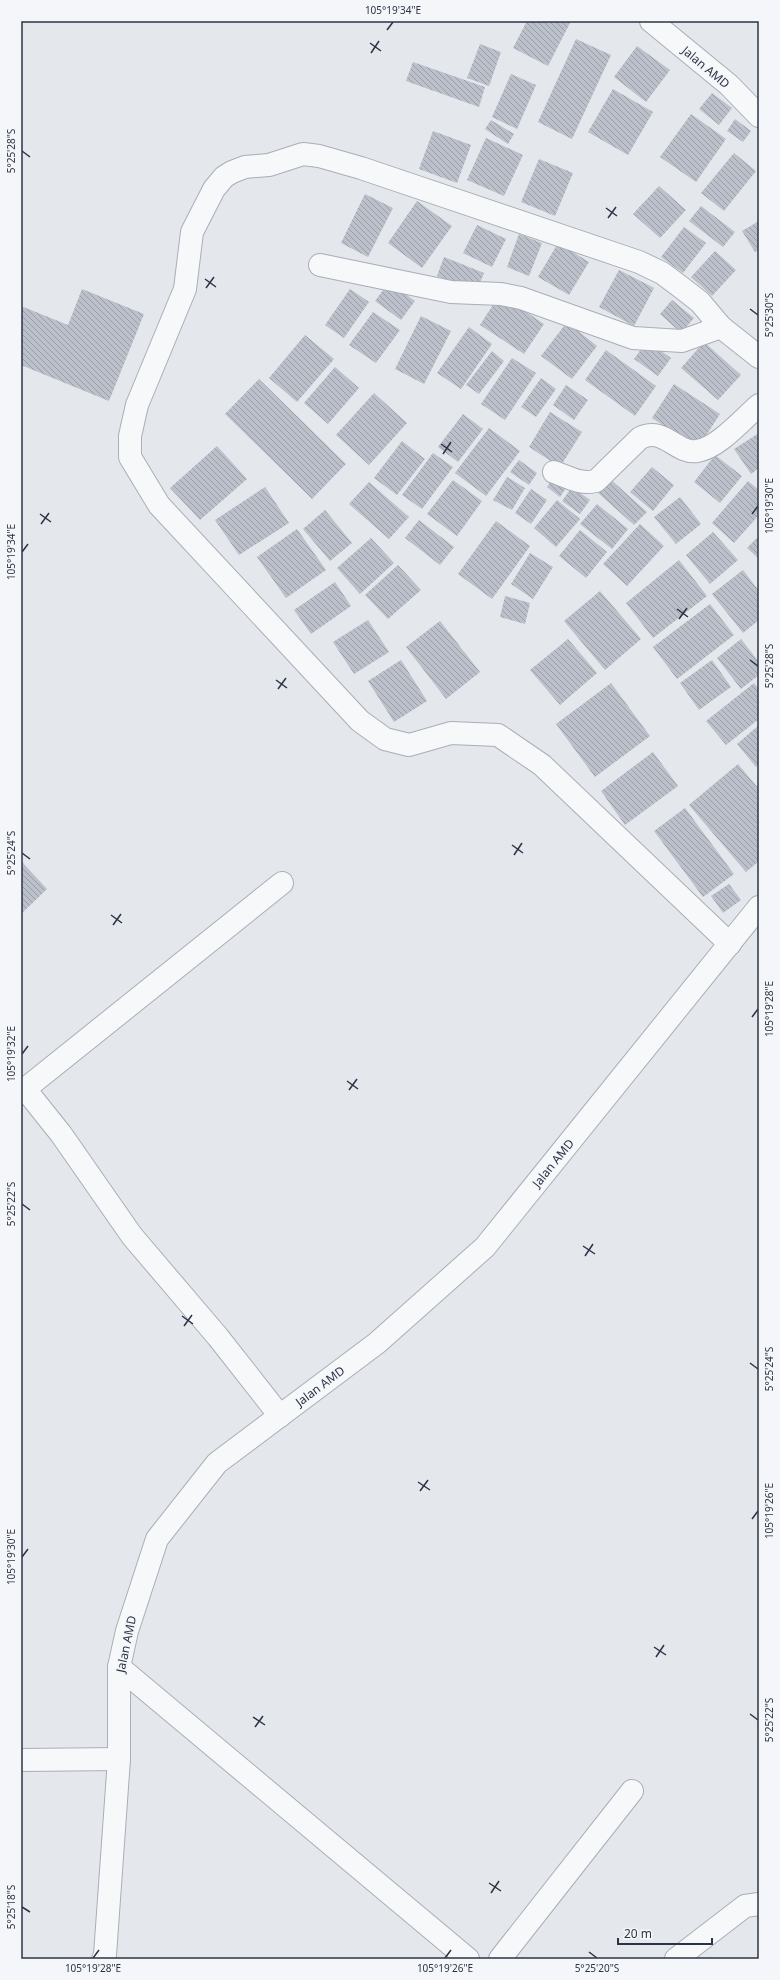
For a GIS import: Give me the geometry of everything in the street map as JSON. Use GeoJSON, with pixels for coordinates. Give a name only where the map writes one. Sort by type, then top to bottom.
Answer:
{"type":"FeatureCollection","features":[{"type":"Feature","properties":{"kind":"street","name":"Jalan AMD"},"geometry":{"type":"LineString","coordinates":[[651,21],[729,85],[759,116]]}},
{"type":"Feature","properties":{"kind":"street"},"geometry":{"type":"LineString","coordinates":[[730,944],[542,765],[498,735],[451,733],[409,745],[385,739],[360,721],[159,505],[130,457],[130,436],[137,405],[185,289],[192,232],[214,189],[224,177],[232,172],[245,167],[269,165],[303,154],[319,156],[361,168],[639,262],[662,273],[700,302],[721,328],[759,357]]}},
{"type":"Feature","properties":{"kind":"street"},"geometry":{"type":"LineString","coordinates":[[320,265],[451,292],[501,294],[521,298],[633,338],[682,341],[721,328]]}},
{"type":"Feature","properties":{"kind":"street"},"geometry":{"type":"LineString","coordinates":[[554,472],[580,482],[588,483],[596,481],[640,438],[648,434],[660,435],[686,449],[696,451],[708,448],[720,440],[759,405]]}},
{"type":"Feature","properties":{"kind":"street"},"geometry":{"type":"LineString","coordinates":[[280,1416],[218,1337],[132,1236],[60,1134],[23,1091],[282,883]]}},
{"type":"Feature","properties":{"kind":"street","name":"Jalan AMD"},"geometry":{"type":"LineString","coordinates":[[103,1959],[105,1955],[119,1759],[119,1666],[127,1631],[157,1539],[217,1463],[378,1342],[485,1247],[759,907]]}},
{"type":"Feature","properties":{"kind":"street"},"geometry":{"type":"LineString","coordinates":[[119,1666],[468,1959]]}},
{"type":"Feature","properties":{"kind":"street"},"geometry":{"type":"LineString","coordinates":[[21,1760],[119,1759]]}},
{"type":"Feature","properties":{"kind":"street"},"geometry":{"type":"LineString","coordinates":[[500,1959],[632,1791]]}},
{"type":"Feature","properties":{"kind":"street"},"geometry":{"type":"LineString","coordinates":[[676,1959],[745,1906],[759,1904]]}},
{"type":"Feature","properties":{"kind":"building"},"geometry":{"type":"Polygon","coordinates":[[[527,21],[571,21],[548,66],[513,48],[527,21]]]}},
{"type":"Feature","properties":{"kind":"building"},"geometry":{"type":"Polygon","coordinates":[[[576,39],[611,55],[572,139],[538,122],[576,39]]]}},
{"type":"Feature","properties":{"kind":"building"},"geometry":{"type":"Polygon","coordinates":[[[480,44],[501,52],[489,86],[467,78],[480,44]]]}},
{"type":"Feature","properties":{"kind":"building"},"geometry":{"type":"Polygon","coordinates":[[[637,46],[670,70],[646,102],[614,77],[637,46]]]}},
{"type":"Feature","properties":{"kind":"building"},"geometry":{"type":"Polygon","coordinates":[[[413,62],[485,87],[479,107],[406,81],[413,62]]]}},
{"type":"Feature","properties":{"kind":"building"},"geometry":{"type":"Polygon","coordinates":[[[511,74],[536,85],[517,129],[492,117],[511,74]]]}},
{"type":"Feature","properties":{"kind":"building"},"geometry":{"type":"Polygon","coordinates":[[[613,89],[653,112],[628,155],[588,132],[613,89]]]}},
{"type":"Feature","properties":{"kind":"building"},"geometry":{"type":"Polygon","coordinates":[[[712,93],[732,108],[719,125],[699,109],[712,93]]]}},
{"type":"Feature","properties":{"kind":"building"},"geometry":{"type":"Polygon","coordinates":[[[691,114],[726,139],[696,182],[660,157],[691,114]]]}},
{"type":"Feature","properties":{"kind":"building"},"geometry":{"type":"Polygon","coordinates":[[[735,119],[751,131],[743,142],[727,131],[735,119]]]}},
{"type":"Feature","properties":{"kind":"building"},"geometry":{"type":"Polygon","coordinates":[[[491,120],[514,134],[508,144],[485,129],[491,120]]]}},
{"type":"Feature","properties":{"kind":"building"},"geometry":{"type":"Polygon","coordinates":[[[433,131],[471,145],[457,183],[419,169],[433,131]]]}},
{"type":"Feature","properties":{"kind":"building"},"geometry":{"type":"Polygon","coordinates":[[[486,138],[523,155],[504,196],[467,180],[486,138]]]}},
{"type":"Feature","properties":{"kind":"building"},"geometry":{"type":"Polygon","coordinates":[[[734,153],[756,171],[724,211],[701,193],[734,153]]]}},
{"type":"Feature","properties":{"kind":"building"},"geometry":{"type":"Polygon","coordinates":[[[539,159],[573,173],[555,216],[521,202],[539,159]]]}},
{"type":"Feature","properties":{"kind":"building"},"geometry":{"type":"Polygon","coordinates":[[[659,186],[686,210],[660,238],[633,214],[659,186]]]}},
{"type":"Feature","properties":{"kind":"building"},"geometry":{"type":"Polygon","coordinates":[[[365,194],[393,208],[368,257],[341,243],[365,194]]]}},
{"type":"Feature","properties":{"kind":"building"},"geometry":{"type":"Polygon","coordinates":[[[417,201],[452,226],[422,268],[388,243],[417,201]]]}},
{"type":"Feature","properties":{"kind":"building"},"geometry":{"type":"Polygon","coordinates":[[[701,206],[735,232],[723,247],[689,221],[701,206]]]}},
{"type":"Feature","properties":{"kind":"building"},"geometry":{"type":"Polygon","coordinates":[[[759,221],[759,250],[755,252],[742,231],[759,221]]]}},
{"type":"Feature","properties":{"kind":"building"},"geometry":{"type":"Polygon","coordinates":[[[477,225],[506,239],[492,267],[463,253],[477,225]]]}},
{"type":"Feature","properties":{"kind":"building"},"geometry":{"type":"Polygon","coordinates":[[[684,227],[706,243],[683,273],[661,257],[684,227]]]}},
{"type":"Feature","properties":{"kind":"building"},"geometry":{"type":"Polygon","coordinates":[[[519,234],[542,243],[529,276],[507,267],[519,234]]]}},
{"type":"Feature","properties":{"kind":"building"},"geometry":{"type":"Polygon","coordinates":[[[558,243],[589,262],[569,295],[538,277],[558,243]]]}},
{"type":"Feature","properties":{"kind":"building"},"geometry":{"type":"Polygon","coordinates":[[[715,251],[736,270],[712,296],[691,277],[715,251]]]}},
{"type":"Feature","properties":{"kind":"building"},"geometry":{"type":"Polygon","coordinates":[[[444,257],[484,273],[476,292],[437,276],[444,257]]]}},
{"type":"Feature","properties":{"kind":"building"},"geometry":{"type":"Polygon","coordinates":[[[619,270],[654,288],[634,326],[599,307],[619,270]]]}},
{"type":"Feature","properties":{"kind":"building"},"geometry":{"type":"Polygon","coordinates":[[[389,282],[415,301],[401,320],[375,301],[389,282]]]}},
{"type":"Feature","properties":{"kind":"building"},"geometry":{"type":"Polygon","coordinates":[[[82,289],[144,314],[109,401],[21,365],[21,306],[68,325],[82,289]]]}},
{"type":"Feature","properties":{"kind":"building"},"geometry":{"type":"Polygon","coordinates":[[[350,289],[369,302],[344,338],[325,325],[350,289]]]}},
{"type":"Feature","properties":{"kind":"building"},"geometry":{"type":"Polygon","coordinates":[[[500,294],[544,324],[524,354],[480,325],[500,294]]]}},
{"type":"Feature","properties":{"kind":"building"},"geometry":{"type":"Polygon","coordinates":[[[672,300],[694,318],[681,333],[660,314],[672,300]]]}},
{"type":"Feature","properties":{"kind":"building"},"geometry":{"type":"Polygon","coordinates":[[[373,312],[400,330],[376,363],[349,345],[373,312]]]}},
{"type":"Feature","properties":{"kind":"building"},"geometry":{"type":"Polygon","coordinates":[[[421,316],[451,331],[424,384],[395,369],[421,316]]]}},
{"type":"Feature","properties":{"kind":"building"},"geometry":{"type":"Polygon","coordinates":[[[567,322],[597,346],[572,379],[541,356],[567,322]]]}},
{"type":"Feature","properties":{"kind":"building"},"geometry":{"type":"Polygon","coordinates":[[[469,327],[492,344],[461,389],[437,373],[469,327]]]}},
{"type":"Feature","properties":{"kind":"building"},"geometry":{"type":"Polygon","coordinates":[[[305,335],[334,359],[297,402],[269,378],[305,335]]]}},
{"type":"Feature","properties":{"kind":"building"},"geometry":{"type":"Polygon","coordinates":[[[647,341],[671,358],[658,376],[634,359],[647,341]]]}},
{"type":"Feature","properties":{"kind":"building"},"geometry":{"type":"Polygon","coordinates":[[[704,342],[741,375],[718,400],[681,368],[704,342]]]}},
{"type":"Feature","properties":{"kind":"building"},"geometry":{"type":"Polygon","coordinates":[[[606,350],[656,386],[635,416],[585,380],[606,350]]]}},
{"type":"Feature","properties":{"kind":"building"},"geometry":{"type":"Polygon","coordinates":[[[492,351],[504,361],[479,394],[466,385],[492,351]]]}},
{"type":"Feature","properties":{"kind":"building"},"geometry":{"type":"Polygon","coordinates":[[[512,358],[536,373],[505,420],[481,404],[512,358]]]}},
{"type":"Feature","properties":{"kind":"building"},"geometry":{"type":"Polygon","coordinates":[[[335,367],[359,388],[328,424],[304,403],[335,367]]]}},
{"type":"Feature","properties":{"kind":"building"},"geometry":{"type":"Polygon","coordinates":[[[541,378],[556,389],[536,417],[521,407],[541,378]]]}},
{"type":"Feature","properties":{"kind":"building"},"geometry":{"type":"Polygon","coordinates":[[[259,379],[346,464],[312,499],[225,414],[259,379]]]}},
{"type":"Feature","properties":{"kind":"building"},"geometry":{"type":"Polygon","coordinates":[[[674,384],[720,414],[698,448],[652,418],[674,384]]]}},
{"type":"Feature","properties":{"kind":"building"},"geometry":{"type":"Polygon","coordinates":[[[566,385],[588,400],[574,420],[553,405],[566,385]]]}},
{"type":"Feature","properties":{"kind":"building"},"geometry":{"type":"Polygon","coordinates":[[[374,393],[407,423],[369,465],[336,435],[374,393]]]}},
{"type":"Feature","properties":{"kind":"building"},"geometry":{"type":"Polygon","coordinates":[[[550,412],[582,432],[560,467],[529,447],[550,412]]]}},
{"type":"Feature","properties":{"kind":"building"},"geometry":{"type":"Polygon","coordinates":[[[463,414],[483,429],[458,462],[438,447],[463,414]]]}},
{"type":"Feature","properties":{"kind":"building"},"geometry":{"type":"Polygon","coordinates":[[[489,428],[520,451],[486,496],[455,473],[489,428]]]}},
{"type":"Feature","properties":{"kind":"building"},"geometry":{"type":"Polygon","coordinates":[[[759,433],[759,468],[751,474],[734,449],[759,433]]]}},
{"type":"Feature","properties":{"kind":"building"},"geometry":{"type":"Polygon","coordinates":[[[402,441],[425,459],[397,495],[374,478],[402,441]]]}},
{"type":"Feature","properties":{"kind":"building"},"geometry":{"type":"Polygon","coordinates":[[[217,446],[247,479],[200,520],[170,488],[217,446]]]}},
{"type":"Feature","properties":{"kind":"building"},"geometry":{"type":"Polygon","coordinates":[[[433,453],[453,467],[422,509],[402,495],[433,453]]]}},
{"type":"Feature","properties":{"kind":"building"},"geometry":{"type":"Polygon","coordinates":[[[715,455],[742,476],[720,503],[694,482],[715,455]]]}},
{"type":"Feature","properties":{"kind":"building"},"geometry":{"type":"Polygon","coordinates":[[[519,460],[537,473],[529,485],[510,472],[519,460]]]}},
{"type":"Feature","properties":{"kind":"building"},"geometry":{"type":"Polygon","coordinates":[[[652,467],[674,485],[653,511],[630,492],[652,467]]]}},
{"type":"Feature","properties":{"kind":"building"},"geometry":{"type":"Polygon","coordinates":[[[555,475],[568,485],[560,497],[547,487],[555,475]]]}},
{"type":"Feature","properties":{"kind":"building"},"geometry":{"type":"Polygon","coordinates":[[[507,477],[525,488],[512,510],[493,500],[507,477]]]}},
{"type":"Feature","properties":{"kind":"building"},"geometry":{"type":"Polygon","coordinates":[[[609,478],[647,512],[634,525],[597,492],[609,478]]]}},
{"type":"Feature","properties":{"kind":"building"},"geometry":{"type":"Polygon","coordinates":[[[453,480],[482,501],[457,536],[427,514],[453,480]]]}},
{"type":"Feature","properties":{"kind":"building"},"geometry":{"type":"Polygon","coordinates":[[[748,481],[759,490],[759,515],[734,543],[712,523],[748,481]]]}},
{"type":"Feature","properties":{"kind":"building"},"geometry":{"type":"Polygon","coordinates":[[[369,482],[409,517],[389,539],[349,504],[369,482]]]}},
{"type":"Feature","properties":{"kind":"building"},"geometry":{"type":"Polygon","coordinates":[[[265,487],[289,523],[239,555],[215,520],[265,487]]]}},
{"type":"Feature","properties":{"kind":"building"},"geometry":{"type":"Polygon","coordinates":[[[572,487],[590,500],[580,514],[562,501],[572,487]]]}},
{"type":"Feature","properties":{"kind":"building"},"geometry":{"type":"Polygon","coordinates":[[[531,489],[547,500],[531,524],[515,513],[531,489]]]}},
{"type":"Feature","properties":{"kind":"building"},"geometry":{"type":"Polygon","coordinates":[[[680,497],[701,524],[676,544],[654,517],[680,497]]]}},
{"type":"Feature","properties":{"kind":"building"},"geometry":{"type":"Polygon","coordinates":[[[557,500],[580,519],[556,547],[534,528],[557,500]]]}},
{"type":"Feature","properties":{"kind":"building"},"geometry":{"type":"Polygon","coordinates":[[[597,504],[628,529],[612,549],[580,524],[597,504]]]}},
{"type":"Feature","properties":{"kind":"building"},"geometry":{"type":"Polygon","coordinates":[[[325,510],[352,543],[330,561],[303,529],[325,510]]]}},
{"type":"Feature","properties":{"kind":"building"},"geometry":{"type":"Polygon","coordinates":[[[419,520],[454,547],[440,565],[405,538],[419,520]]]}},
{"type":"Feature","properties":{"kind":"building"},"geometry":{"type":"Polygon","coordinates":[[[496,521],[530,546],[492,599],[458,574],[496,521]]]}},
{"type":"Feature","properties":{"kind":"building"},"geometry":{"type":"Polygon","coordinates":[[[640,524],[664,546],[627,586],[603,564],[640,524]]]}},
{"type":"Feature","properties":{"kind":"building"},"geometry":{"type":"Polygon","coordinates":[[[297,529],[326,570],[286,598],[257,557],[297,529]]]}},
{"type":"Feature","properties":{"kind":"building"},"geometry":{"type":"Polygon","coordinates":[[[580,530],[607,552],[586,578],[559,556],[580,530]]]}},
{"type":"Feature","properties":{"kind":"building"},"geometry":{"type":"Polygon","coordinates":[[[713,532],[738,560],[710,584],[686,555],[713,532]]]}},
{"type":"Feature","properties":{"kind":"building"},"geometry":{"type":"Polygon","coordinates":[[[759,536],[759,559],[747,548],[759,536]]]}},
{"type":"Feature","properties":{"kind":"building"},"geometry":{"type":"Polygon","coordinates":[[[371,538],[394,563],[360,594],[337,568],[371,538]]]}},
{"type":"Feature","properties":{"kind":"building"},"geometry":{"type":"Polygon","coordinates":[[[530,553],[553,567],[533,599],[511,584],[530,553]]]}},
{"type":"Feature","properties":{"kind":"building"},"geometry":{"type":"Polygon","coordinates":[[[679,560],[707,596],[653,638],[626,603],[679,560]]]}},
{"type":"Feature","properties":{"kind":"building"},"geometry":{"type":"Polygon","coordinates":[[[398,565],[421,590],[388,619],[365,595],[398,565]]]}},
{"type":"Feature","properties":{"kind":"building"},"geometry":{"type":"Polygon","coordinates":[[[743,570],[759,591],[759,620],[743,633],[712,594],[743,570]]]}},
{"type":"Feature","properties":{"kind":"building"},"geometry":{"type":"Polygon","coordinates":[[[335,582],[351,606],[311,634],[294,610],[335,582]]]}},
{"type":"Feature","properties":{"kind":"building"},"geometry":{"type":"Polygon","coordinates":[[[600,591],[641,639],[605,670],[564,621],[600,591]]]}},
{"type":"Feature","properties":{"kind":"building"},"geometry":{"type":"Polygon","coordinates":[[[505,596],[530,603],[525,624],[500,617],[505,596]]]}},
{"type":"Feature","properties":{"kind":"building"},"geometry":{"type":"Polygon","coordinates":[[[710,604],[734,635],[677,679],[653,647],[710,604]]]}},
{"type":"Feature","properties":{"kind":"building"},"geometry":{"type":"Polygon","coordinates":[[[368,620],[389,652],[354,674],[333,642],[368,620]]]}},
{"type":"Feature","properties":{"kind":"building"},"geometry":{"type":"Polygon","coordinates":[[[440,621],[480,672],[446,699],[406,647],[440,621]]]}},
{"type":"Feature","properties":{"kind":"building"},"geometry":{"type":"Polygon","coordinates":[[[568,639],[597,673],[560,705],[530,670],[568,639]]]}},
{"type":"Feature","properties":{"kind":"building"},"geometry":{"type":"Polygon","coordinates":[[[741,639],[759,662],[759,675],[741,689],[717,658],[741,639]]]}},
{"type":"Feature","properties":{"kind":"building"},"geometry":{"type":"Polygon","coordinates":[[[401,660],[427,701],[394,722],[368,681],[401,660]]]}},
{"type":"Feature","properties":{"kind":"building"},"geometry":{"type":"Polygon","coordinates":[[[712,660],[731,687],[699,710],[680,683],[712,660]]]}},
{"type":"Feature","properties":{"kind":"building"},"geometry":{"type":"Polygon","coordinates":[[[611,683],[650,736],[595,777],[556,724],[611,683]]]}},
{"type":"Feature","properties":{"kind":"building"},"geometry":{"type":"Polygon","coordinates":[[[754,683],[759,689],[759,719],[726,745],[706,721],[754,683]]]}},
{"type":"Feature","properties":{"kind":"building"},"geometry":{"type":"Polygon","coordinates":[[[759,725],[759,764],[756,767],[737,744],[759,725]]]}},
{"type":"Feature","properties":{"kind":"building"},"geometry":{"type":"Polygon","coordinates":[[[653,752],[678,786],[625,825],[601,791],[653,752]]]}},
{"type":"Feature","properties":{"kind":"building"},"geometry":{"type":"Polygon","coordinates":[[[738,764],[759,789],[759,861],[746,872],[689,805],[738,764]]]}},
{"type":"Feature","properties":{"kind":"building"},"geometry":{"type":"Polygon","coordinates":[[[685,808],[734,874],[703,897],[654,831],[685,808]]]}},
{"type":"Feature","properties":{"kind":"building"},"geometry":{"type":"Polygon","coordinates":[[[21,861],[47,889],[21,914],[21,861]]]}},
{"type":"Feature","properties":{"kind":"building"},"geometry":{"type":"Polygon","coordinates":[[[729,884],[741,900],[723,913],[711,896],[729,884]]]}}]}
